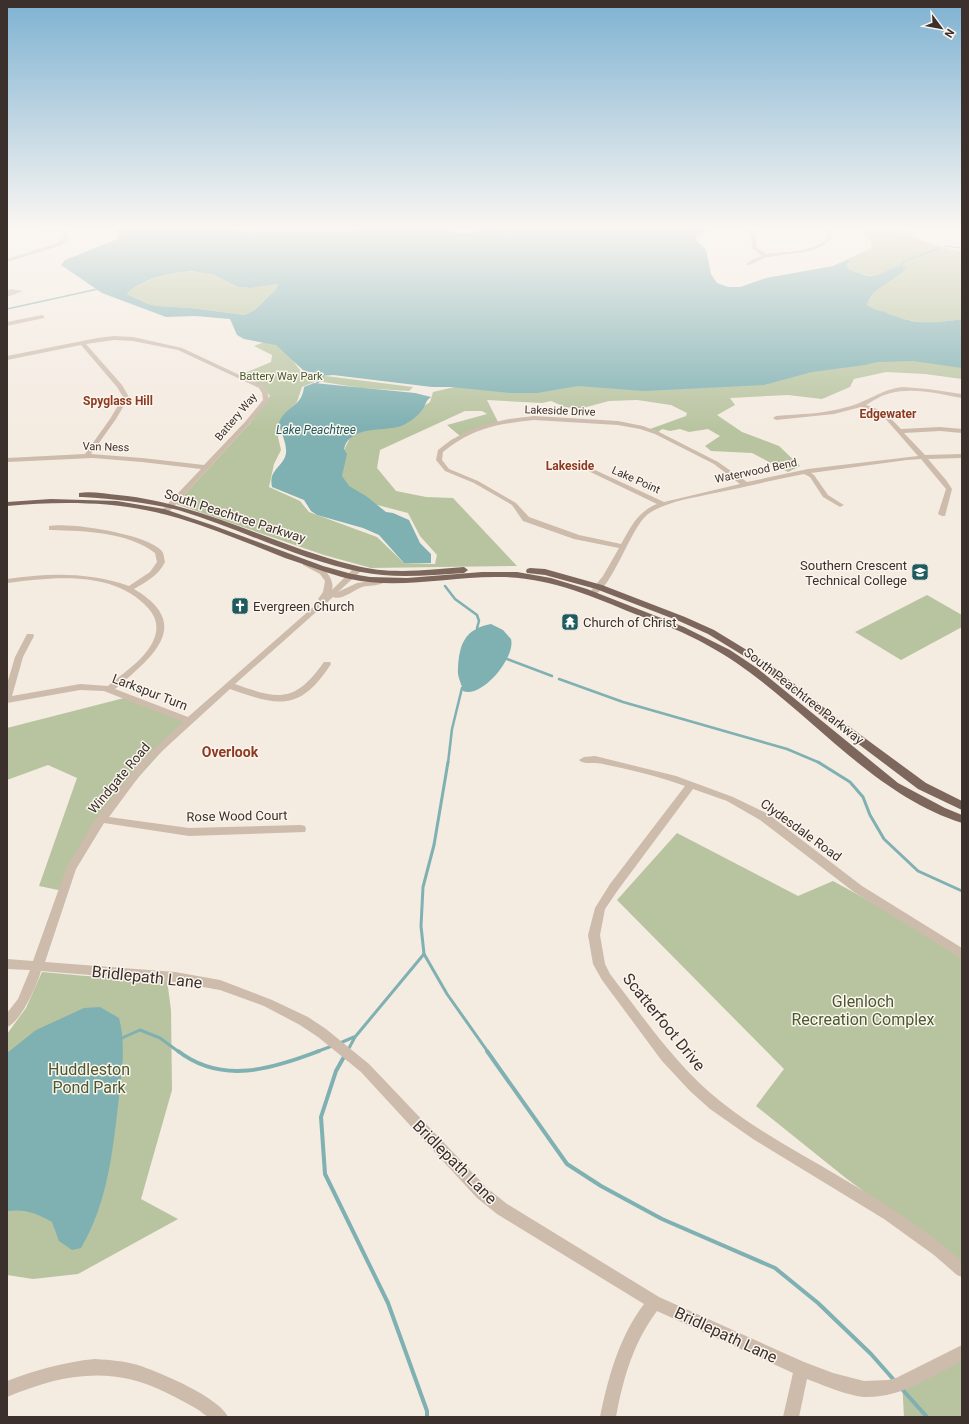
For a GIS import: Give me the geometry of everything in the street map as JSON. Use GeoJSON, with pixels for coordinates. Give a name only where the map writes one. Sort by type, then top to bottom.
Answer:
{"type":"FeatureCollection","features":[{"type":"Feature","properties":{"kind":"main road","name":"South Peachtree Parkway"},"geometry":{"type":"LineString","coordinates":[[7,498],[46,494],[97,495],[123,498],[167,509],[358,569],[384,572],[483,572],[531,576],[596,590],[682,619],[711,632],[738,647],[765,664],[828,716],[916,782],[962,806]]}},
{"type":"Feature","properties":{"kind":"main road","name":"South Peachtree Parkway"},"geometry":{"type":"LineString","coordinates":[[7,504],[71,501],[167,509],[323,569],[383,581],[483,572]]}},
{"type":"Feature","properties":{"kind":"main road","name":"South Peachtree Parkway"},"geometry":{"type":"LineString","coordinates":[[596,590],[699,637],[730,654],[762,677],[894,786],[941,811],[962,819]]}},
{"type":"Feature","properties":{"kind":"street"},"geometry":{"type":"LineString","coordinates":[[7,324],[42,317]]}},
{"type":"Feature","properties":{"kind":"street","name":"Battery Way"},"geometry":{"type":"LineString","coordinates":[[7,358],[82,343],[124,338],[175,347],[261,387],[265,393],[266,400],[247,423],[167,509]]}},
{"type":"Feature","properties":{"kind":"street"},"geometry":{"type":"LineString","coordinates":[[82,343],[120,386],[126,397],[113,420],[87,456]]}},
{"type":"Feature","properties":{"kind":"street"},"geometry":{"type":"LineString","coordinates":[[776,418],[843,411],[861,405],[879,395],[897,390],[918,390],[962,396]]}},
{"type":"Feature","properties":{"kind":"street"},"geometry":{"type":"LineString","coordinates":[[861,405],[876,410],[886,416],[901,431],[948,486],[948,495],[942,514]]}},
{"type":"Feature","properties":{"kind":"street","name":"Lakeside Drive"},"geometry":{"type":"LineString","coordinates":[[624,547],[577,537],[526,519],[514,504],[476,482],[445,468],[438,460],[440,451],[453,441],[472,431],[488,425],[509,421],[534,418],[618,423],[641,427],[657,433],[716,463],[745,484]]}},
{"type":"Feature","properties":{"kind":"street"},"geometry":{"type":"LineString","coordinates":[[901,431],[940,429],[962,431]]}},
{"type":"Feature","properties":{"kind":"street","name":"Van Ness"},"geometry":{"type":"LineString","coordinates":[[7,460],[53,456],[87,456],[146,459],[205,467]]}},
{"type":"Feature","properties":{"kind":"street","name":"Waterwood Bend"},"geometry":{"type":"LineString","coordinates":[[596,590],[624,547],[634,526],[643,515],[663,504],[745,484],[805,472],[900,459],[962,456]]}},
{"type":"Feature","properties":{"kind":"street","name":"Lake Point"},"geometry":{"type":"LineString","coordinates":[[580,465],[663,504]]}},
{"type":"Feature","properties":{"kind":"street"},"geometry":{"type":"LineString","coordinates":[[805,472],[812,476],[825,496],[840,505]]}},
{"type":"Feature","properties":{"kind":"street"},"geometry":{"type":"LineString","coordinates":[[52,528],[98,531],[147,542],[155,546],[162,556],[162,563],[157,569],[129,589]]}},
{"type":"Feature","properties":{"kind":"street"},"geometry":{"type":"LineString","coordinates":[[300,560],[324,574],[329,579],[330,584],[328,592],[306,618]]}},
{"type":"Feature","properties":{"kind":"street","name":"Windgate Road"},"geometry":{"type":"LineString","coordinates":[[7,1022],[22,1002],[37,967],[71,869],[101,819],[146,761],[229,685],[306,618],[358,569]]}},
{"type":"Feature","properties":{"kind":"street"},"geometry":{"type":"LineString","coordinates":[[7,581],[72,576],[94,579],[129,589],[152,606],[159,618],[161,631],[157,642],[144,659],[110,690]]}},
{"type":"Feature","properties":{"kind":"street"},"geometry":{"type":"LineString","coordinates":[[306,618],[341,592],[383,581]]}},
{"type":"Feature","properties":{"kind":"street"},"geometry":{"type":"LineString","coordinates":[[7,700],[19,657],[30,636]]}},
{"type":"Feature","properties":{"kind":"street"},"geometry":{"type":"LineString","coordinates":[[229,685],[266,698],[283,699],[295,696],[305,690],[320,675],[327,664]]}},
{"type":"Feature","properties":{"kind":"street","name":"Larkspur Turn"},"geometry":{"type":"LineString","coordinates":[[7,700],[80,687],[110,690],[189,721]]}},
{"type":"Feature","properties":{"kind":"street","name":"Clydesdale Road"},"geometry":{"type":"LineString","coordinates":[[584,760],[595,759],[624,765],[691,785],[730,799],[764,817],[808,849],[858,889],[962,954]]}},
{"type":"Feature","properties":{"kind":"street","name":"Scatterfoot Drive"},"geometry":{"type":"LineString","coordinates":[[691,785],[614,887],[600,908],[594,935],[599,964],[606,978],[665,1055],[708,1100],[735,1120],[792,1157],[898,1220],[938,1249],[962,1270]]}},
{"type":"Feature","properties":{"kind":"street","name":"Rose Wood Court"},"geometry":{"type":"LineString","coordinates":[[101,819],[189,832],[301,829]]}},
{"type":"Feature","properties":{"kind":"street","name":"Bridlepath Lane"},"geometry":{"type":"LineString","coordinates":[[7,964],[169,976],[220,985],[256,997],[304,1021],[322,1033],[365,1068],[482,1193],[520,1221],[587,1260],[654,1302],[801,1369],[833,1382],[864,1389],[888,1388],[902,1383],[962,1353]]}},
{"type":"Feature","properties":{"kind":"street"},"geometry":{"type":"LineString","coordinates":[[608,1417],[616,1380],[630,1343],[647,1310],[654,1302]]}},
{"type":"Feature","properties":{"kind":"street"},"geometry":{"type":"LineString","coordinates":[[7,1389],[35,1378],[72,1368],[88,1366],[116,1368],[129,1370],[164,1382],[199,1401],[220,1417]]}},
{"type":"Feature","properties":{"kind":"street"},"geometry":{"type":"LineString","coordinates":[[791,1417],[801,1369]]}},
{"type":"Feature","properties":{"kind":"green space"},"geometry":{"type":"Polygon","coordinates":[[[130,295],[270,295],[256,309],[245,315],[148,304],[130,295]]]}},
{"type":"Feature","properties":{"kind":"green space"},"geometry":{"type":"Polygon","coordinates":[[[872,295],[962,295],[962,319],[929,324],[899,318],[869,307],[867,305],[872,295]]]}},
{"type":"Feature","properties":{"kind":"green space","name":"Battery Way Park"},"geometry":{"type":"Polygon","coordinates":[[[269,340],[286,351],[302,373],[413,387],[409,391],[361,388],[317,381],[302,387],[297,402],[285,415],[278,437],[281,450],[274,464],[269,487],[300,501],[309,512],[377,537],[404,563],[435,564],[437,555],[420,536],[408,513],[362,501],[329,480],[352,434],[401,421],[430,402],[433,392],[463,385],[906,359],[962,366],[962,379],[925,374],[886,372],[854,379],[850,387],[822,399],[788,395],[730,398],[735,405],[717,415],[742,432],[779,446],[800,466],[788,472],[752,453],[711,451],[705,446],[720,436],[708,429],[689,432],[680,429],[670,431],[662,429],[657,433],[650,429],[686,416],[687,413],[671,405],[637,400],[609,401],[579,409],[565,407],[551,401],[542,403],[487,400],[498,422],[460,436],[447,425],[487,414],[482,411],[465,411],[380,450],[377,468],[396,491],[426,497],[453,498],[517,566],[371,568],[324,555],[176,504],[250,423],[270,396],[264,388],[240,375],[271,362],[272,355],[254,346],[269,340]]]}},
{"type":"Feature","properties":{"kind":"green space"},"geometry":{"type":"Polygon","coordinates":[[[927,595],[962,615],[962,627],[901,660],[855,632],[927,595]]]}},
{"type":"Feature","properties":{"kind":"green space"},"geometry":{"type":"Polygon","coordinates":[[[128,697],[189,721],[101,819],[63,891],[39,886],[77,778],[48,765],[7,780],[7,728],[128,697]]]}},
{"type":"Feature","properties":{"kind":"green space","name":"Glenloch Recreation Complex"},"geometry":{"type":"Polygon","coordinates":[[[677,833],[798,896],[833,881],[962,952],[962,1264],[847,1179],[756,1106],[784,1069],[617,900],[677,833]]]}},
{"type":"Feature","properties":{"kind":"green space","name":"Huddleston Pond Park"},"geometry":{"type":"Polygon","coordinates":[[[42,972],[167,980],[171,1010],[172,1090],[141,1199],[178,1219],[78,1274],[33,1279],[7,1275],[7,1034],[26,1008],[42,972]]]}},
{"type":"Feature","properties":{"kind":"green space"},"geometry":{"type":"Polygon","coordinates":[[[962,1351],[962,1417],[904,1417],[902,1380],[962,1351]]]}},
{"type":"Feature","properties":{"kind":"water"},"geometry":{"type":"Polygon","coordinates":[[[109,295],[130,295],[148,304],[157,306],[191,308],[245,315],[256,309],[270,295],[872,295],[867,305],[905,319],[923,322],[940,322],[962,319],[962,368],[913,361],[877,362],[812,372],[764,385],[644,391],[578,386],[537,393],[510,393],[451,387],[432,387],[333,375],[321,376],[322,374],[304,371],[276,345],[244,339],[237,335],[230,319],[195,316],[166,317],[109,295]]]}},
{"type":"Feature","properties":{"kind":"water","name":"Lake Peachtree"},"geometry":{"type":"Polygon","coordinates":[[[314,383],[415,393],[431,397],[419,414],[404,425],[360,433],[347,441],[344,449],[347,454],[342,476],[349,486],[366,496],[386,512],[393,513],[409,520],[420,543],[431,554],[431,563],[404,563],[379,535],[363,528],[317,515],[311,511],[304,500],[272,487],[272,476],[285,458],[286,453],[279,422],[300,399],[303,394],[304,387],[314,383]]]}},
{"type":"Feature","properties":{"kind":"water"},"geometry":{"type":"Polygon","coordinates":[[[491,624],[503,630],[511,639],[511,647],[508,656],[496,675],[488,683],[471,692],[463,691],[458,672],[462,645],[469,634],[482,626],[491,624]]]}},
{"type":"Feature","properties":{"kind":"water"},"geometry":{"type":"Polygon","coordinates":[[[100,1007],[119,1018],[123,1048],[120,1087],[108,1175],[103,1194],[90,1231],[81,1248],[72,1250],[59,1241],[52,1222],[31,1212],[7,1211],[7,1053],[36,1030],[84,1008],[100,1007]]]}},
{"type":"Feature","properties":{"kind":"waterway"},"geometry":{"type":"LineString","coordinates":[[7,309],[69,295]]}},
{"type":"Feature","properties":{"kind":"waterway"},"geometry":{"type":"LineString","coordinates":[[317,383],[323,376]]}},
{"type":"Feature","properties":{"kind":"waterway"},"geometry":{"type":"LineString","coordinates":[[445,586],[455,599],[477,615],[479,621],[477,628]]}},
{"type":"Feature","properties":{"kind":"waterway"},"geometry":{"type":"LineString","coordinates":[[507,659],[552,676]]}},
{"type":"Feature","properties":{"kind":"waterway"},"geometry":{"type":"LineString","coordinates":[[559,679],[623,702],[787,749],[819,762]]}},
{"type":"Feature","properties":{"kind":"waterway"},"geometry":{"type":"LineString","coordinates":[[448,763],[452,729],[462,688]]}},
{"type":"Feature","properties":{"kind":"waterway"},"geometry":{"type":"LineString","coordinates":[[424,954],[421,926],[423,887],[434,845],[448,762]]}},
{"type":"Feature","properties":{"kind":"waterway"},"geometry":{"type":"LineString","coordinates":[[819,762],[850,782],[863,797],[870,815],[884,839],[918,871],[962,891]]}},
{"type":"Feature","properties":{"kind":"waterway"},"geometry":{"type":"LineString","coordinates":[[348,1050],[355,1037],[424,954]]}},
{"type":"Feature","properties":{"kind":"waterway"},"geometry":{"type":"LineString","coordinates":[[424,954],[447,994],[488,1052]]}},
{"type":"Feature","properties":{"kind":"waterway"},"geometry":{"type":"LineString","coordinates":[[122,1038],[140,1030],[160,1038],[179,1052]]}},
{"type":"Feature","properties":{"kind":"waterway"},"geometry":{"type":"LineString","coordinates":[[340,1043],[354,1037]]}},
{"type":"Feature","properties":{"kind":"waterway"},"geometry":{"type":"LineString","coordinates":[[316,1052],[332,1046]]}},
{"type":"Feature","properties":{"kind":"waterway"},"geometry":{"type":"LineString","coordinates":[[178,1051],[195,1062],[212,1068],[230,1071],[265,1068],[301,1058],[319,1051]]}},
{"type":"Feature","properties":{"kind":"waterway"},"geometry":{"type":"LineString","coordinates":[[487,1051],[567,1164],[601,1186],[662,1219],[775,1268],[818,1303],[871,1354],[894,1380]]}},
{"type":"Feature","properties":{"kind":"waterway"},"geometry":{"type":"LineString","coordinates":[[345,1055],[336,1071],[321,1117],[325,1174],[388,1303],[427,1411],[427,1417]]}},
{"type":"Feature","properties":{"kind":"waterway"},"geometry":{"type":"LineString","coordinates":[[901,1388],[927,1417]]}},
{"type":"Feature","properties":{"kind":"place","name":"Southern Crescent Technical College"},"geometry":{"type":"Point","coordinates":[920,572]}},
{"type":"Feature","properties":{"kind":"place","name":"Evergreen Church"},"geometry":{"type":"Point","coordinates":[240,606]}},
{"type":"Feature","properties":{"kind":"place","name":"Church of Christ"},"geometry":{"type":"Point","coordinates":[570,622]}},
{"type":"Feature","properties":{"kind":"district","name":"Spyglass Hill"},"geometry":{"type":"Point","coordinates":[118,401]}},
{"type":"Feature","properties":{"kind":"district","name":"Edgewater"},"geometry":{"type":"Point","coordinates":[888,414]}},
{"type":"Feature","properties":{"kind":"district","name":"Lakeside"},"geometry":{"type":"Point","coordinates":[570,466]}},
{"type":"Feature","properties":{"kind":"district","name":"Overlook"},"geometry":{"type":"Point","coordinates":[230,752]}}]}
